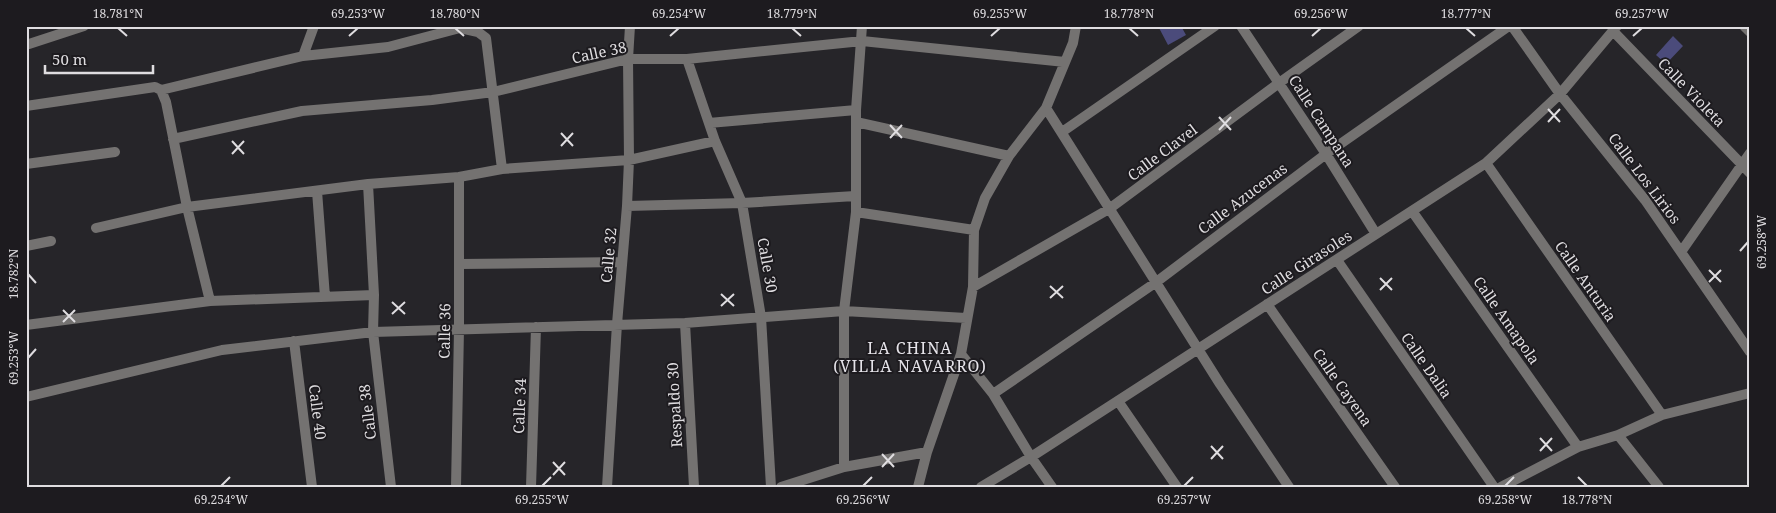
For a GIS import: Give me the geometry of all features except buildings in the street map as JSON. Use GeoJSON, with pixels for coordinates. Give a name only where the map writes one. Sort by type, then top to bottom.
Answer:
{"type":"FeatureCollection","features":[{"type":"Feature","properties":{"kind":"street"},"geometry":{"type":"LineString","coordinates":[[28,44],[84,26]]}},
{"type":"Feature","properties":{"kind":"street"},"geometry":{"type":"LineString","coordinates":[[303,56],[314,26]]}},
{"type":"Feature","properties":{"kind":"street","name":"Calle 32"},"geometry":{"type":"LineString","coordinates":[[607,487],[617,324],[627,206],[630,26]]}},
{"type":"Feature","properties":{"kind":"street"},"geometry":{"type":"LineString","coordinates":[[844,467],[844,311],[856,212],[856,110],[862,26]]}},
{"type":"Feature","properties":{"kind":"street"},"geometry":{"type":"LineString","coordinates":[[918,487],[927,452],[961,354],[966,318],[974,287],[974,230],[984,198],[1009,156],[1046,108],[1073,43],[1076,26]]}},
{"type":"Feature","properties":{"kind":"street"},"geometry":{"type":"LineString","coordinates":[[1062,132],[1215,26]]}},
{"type":"Feature","properties":{"kind":"street","name":"Calle Campana"},"geometry":{"type":"LineString","coordinates":[[1241,26],[1326,154],[1376,234]]}},
{"type":"Feature","properties":{"kind":"street","name":"Calle Clavel"},"geometry":{"type":"LineString","coordinates":[[974,287],[1109,210],[1279,83],[1359,26]]}},
{"type":"Feature","properties":{"kind":"street","name":"Calle Los Lirios"},"geometry":{"type":"LineString","coordinates":[[1511,26],[1560,94],[1645,200],[1750,352]]}},
{"type":"Feature","properties":{"kind":"street","name":"Calle Azucenas"},"geometry":{"type":"LineString","coordinates":[[993,394],[1155,282],[1326,154],[1511,26]]}},
{"type":"Feature","properties":{"kind":"street"},"geometry":{"type":"LineString","coordinates":[[1744,26],[1750,32]]}},
{"type":"Feature","properties":{"kind":"street"},"geometry":{"type":"LineString","coordinates":[[161,90],[303,56],[388,47],[460,27],[478,32],[486,38],[502,170]]}},
{"type":"Feature","properties":{"kind":"street","name":"Calle Girasoles"},"geometry":{"type":"LineString","coordinates":[[981,487],[1031,457],[1486,163],[1560,94],[1615,28]]}},
{"type":"Feature","properties":{"kind":"street","name":"Calle Violeta"},"geometry":{"type":"LineString","coordinates":[[1615,28],[1750,173]]}},
{"type":"Feature","properties":{"kind":"street","name":"Calle 38"},"geometry":{"type":"LineString","coordinates":[[173,138],[302,110],[432,100],[493,92],[628,59],[687,59],[862,41],[1065,62]]}},
{"type":"Feature","properties":{"kind":"street","name":"Calle 30"},"geometry":{"type":"LineString","coordinates":[[687,59],[715,141],[742,203],[761,317],[770,487]]}},
{"type":"Feature","properties":{"kind":"street"},"geometry":{"type":"LineString","coordinates":[[26,106],[155,86],[161,90],[166,102],[187,207],[210,301]]}},
{"type":"Feature","properties":{"kind":"street"},"geometry":{"type":"LineString","coordinates":[[1046,108],[1155,282],[1289,487]]}},
{"type":"Feature","properties":{"kind":"street"},"geometry":{"type":"LineString","coordinates":[[709,124],[856,110]]}},
{"type":"Feature","properties":{"kind":"street"},"geometry":{"type":"LineString","coordinates":[[856,122],[1009,156]]}},
{"type":"Feature","properties":{"kind":"street"},"geometry":{"type":"LineString","coordinates":[[96,228],[187,207],[368,184],[459,177],[502,170],[629,160],[715,141]]}},
{"type":"Feature","properties":{"kind":"street"},"geometry":{"type":"LineString","coordinates":[[26,164],[115,152]]}},
{"type":"Feature","properties":{"kind":"street"},"geometry":{"type":"LineString","coordinates":[[1681,252],[1750,152]]}},
{"type":"Feature","properties":{"kind":"street","name":"Calle Anturia"},"geometry":{"type":"LineString","coordinates":[[1486,163],[1662,415]]}},
{"type":"Feature","properties":{"kind":"street","name":"Calle 36"},"geometry":{"type":"LineString","coordinates":[[456,487],[460,264],[459,177]]}},
{"type":"Feature","properties":{"kind":"street","name":"Calle 38"},"geometry":{"type":"LineString","coordinates":[[368,184],[374,296],[373,332],[391,487]]}},
{"type":"Feature","properties":{"kind":"street"},"geometry":{"type":"LineString","coordinates":[[317,191],[325,297]]}},
{"type":"Feature","properties":{"kind":"street"},"geometry":{"type":"LineString","coordinates":[[627,206],[742,203],[855,196]]}},
{"type":"Feature","properties":{"kind":"street","name":"Calle Amapola"},"geometry":{"type":"LineString","coordinates":[[1412,211],[1578,447]]}},
{"type":"Feature","properties":{"kind":"street"},"geometry":{"type":"LineString","coordinates":[[856,212],[974,230]]}},
{"type":"Feature","properties":{"kind":"street"},"geometry":{"type":"LineString","coordinates":[[26,246],[51,241]]}},
{"type":"Feature","properties":{"kind":"street","name":"Calle Dalia"},"geometry":{"type":"LineString","coordinates":[[1337,260],[1494,487]]}},
{"type":"Feature","properties":{"kind":"street"},"geometry":{"type":"LineString","coordinates":[[460,264],[622,262]]}},
{"type":"Feature","properties":{"kind":"street"},"geometry":{"type":"LineString","coordinates":[[26,325],[210,301],[374,296]]}},
{"type":"Feature","properties":{"kind":"street","name":"Calle Cayena"},"geometry":{"type":"LineString","coordinates":[[1267,304],[1395,487]]}},
{"type":"Feature","properties":{"kind":"street"},"geometry":{"type":"LineString","coordinates":[[26,397],[222,350],[373,332],[685,323],[844,311],[966,318]]}},
{"type":"Feature","properties":{"kind":"street","name":"Respaldo 30"},"geometry":{"type":"LineString","coordinates":[[685,323],[694,487]]}},
{"type":"Feature","properties":{"kind":"street","name":"Calle 34"},"geometry":{"type":"LineString","coordinates":[[531,487],[536,327]]}},
{"type":"Feature","properties":{"kind":"street","name":"Calle 40"},"geometry":{"type":"LineString","coordinates":[[294,342],[312,487]]}},
{"type":"Feature","properties":{"kind":"street"},"geometry":{"type":"LineString","coordinates":[[961,354],[993,394],[1031,457],[1052,487]]}},
{"type":"Feature","properties":{"kind":"street"},"geometry":{"type":"LineString","coordinates":[[1504,486],[1578,447],[1618,435],[1662,415],[1750,392]]}},
{"type":"Feature","properties":{"kind":"street"},"geometry":{"type":"LineString","coordinates":[[1118,400],[1177,487]]}},
{"type":"Feature","properties":{"kind":"street"},"geometry":{"type":"LineString","coordinates":[[1618,435],[1659,487]]}},
{"type":"Feature","properties":{"kind":"street"},"geometry":{"type":"LineString","coordinates":[[781,487],[844,467],[927,452]]}},
{"type":"Feature","properties":{"kind":"district","name":"LA CHINA (VILLA NAVARRO)"},"geometry":{"type":"Point","coordinates":[910,357]}}]}
